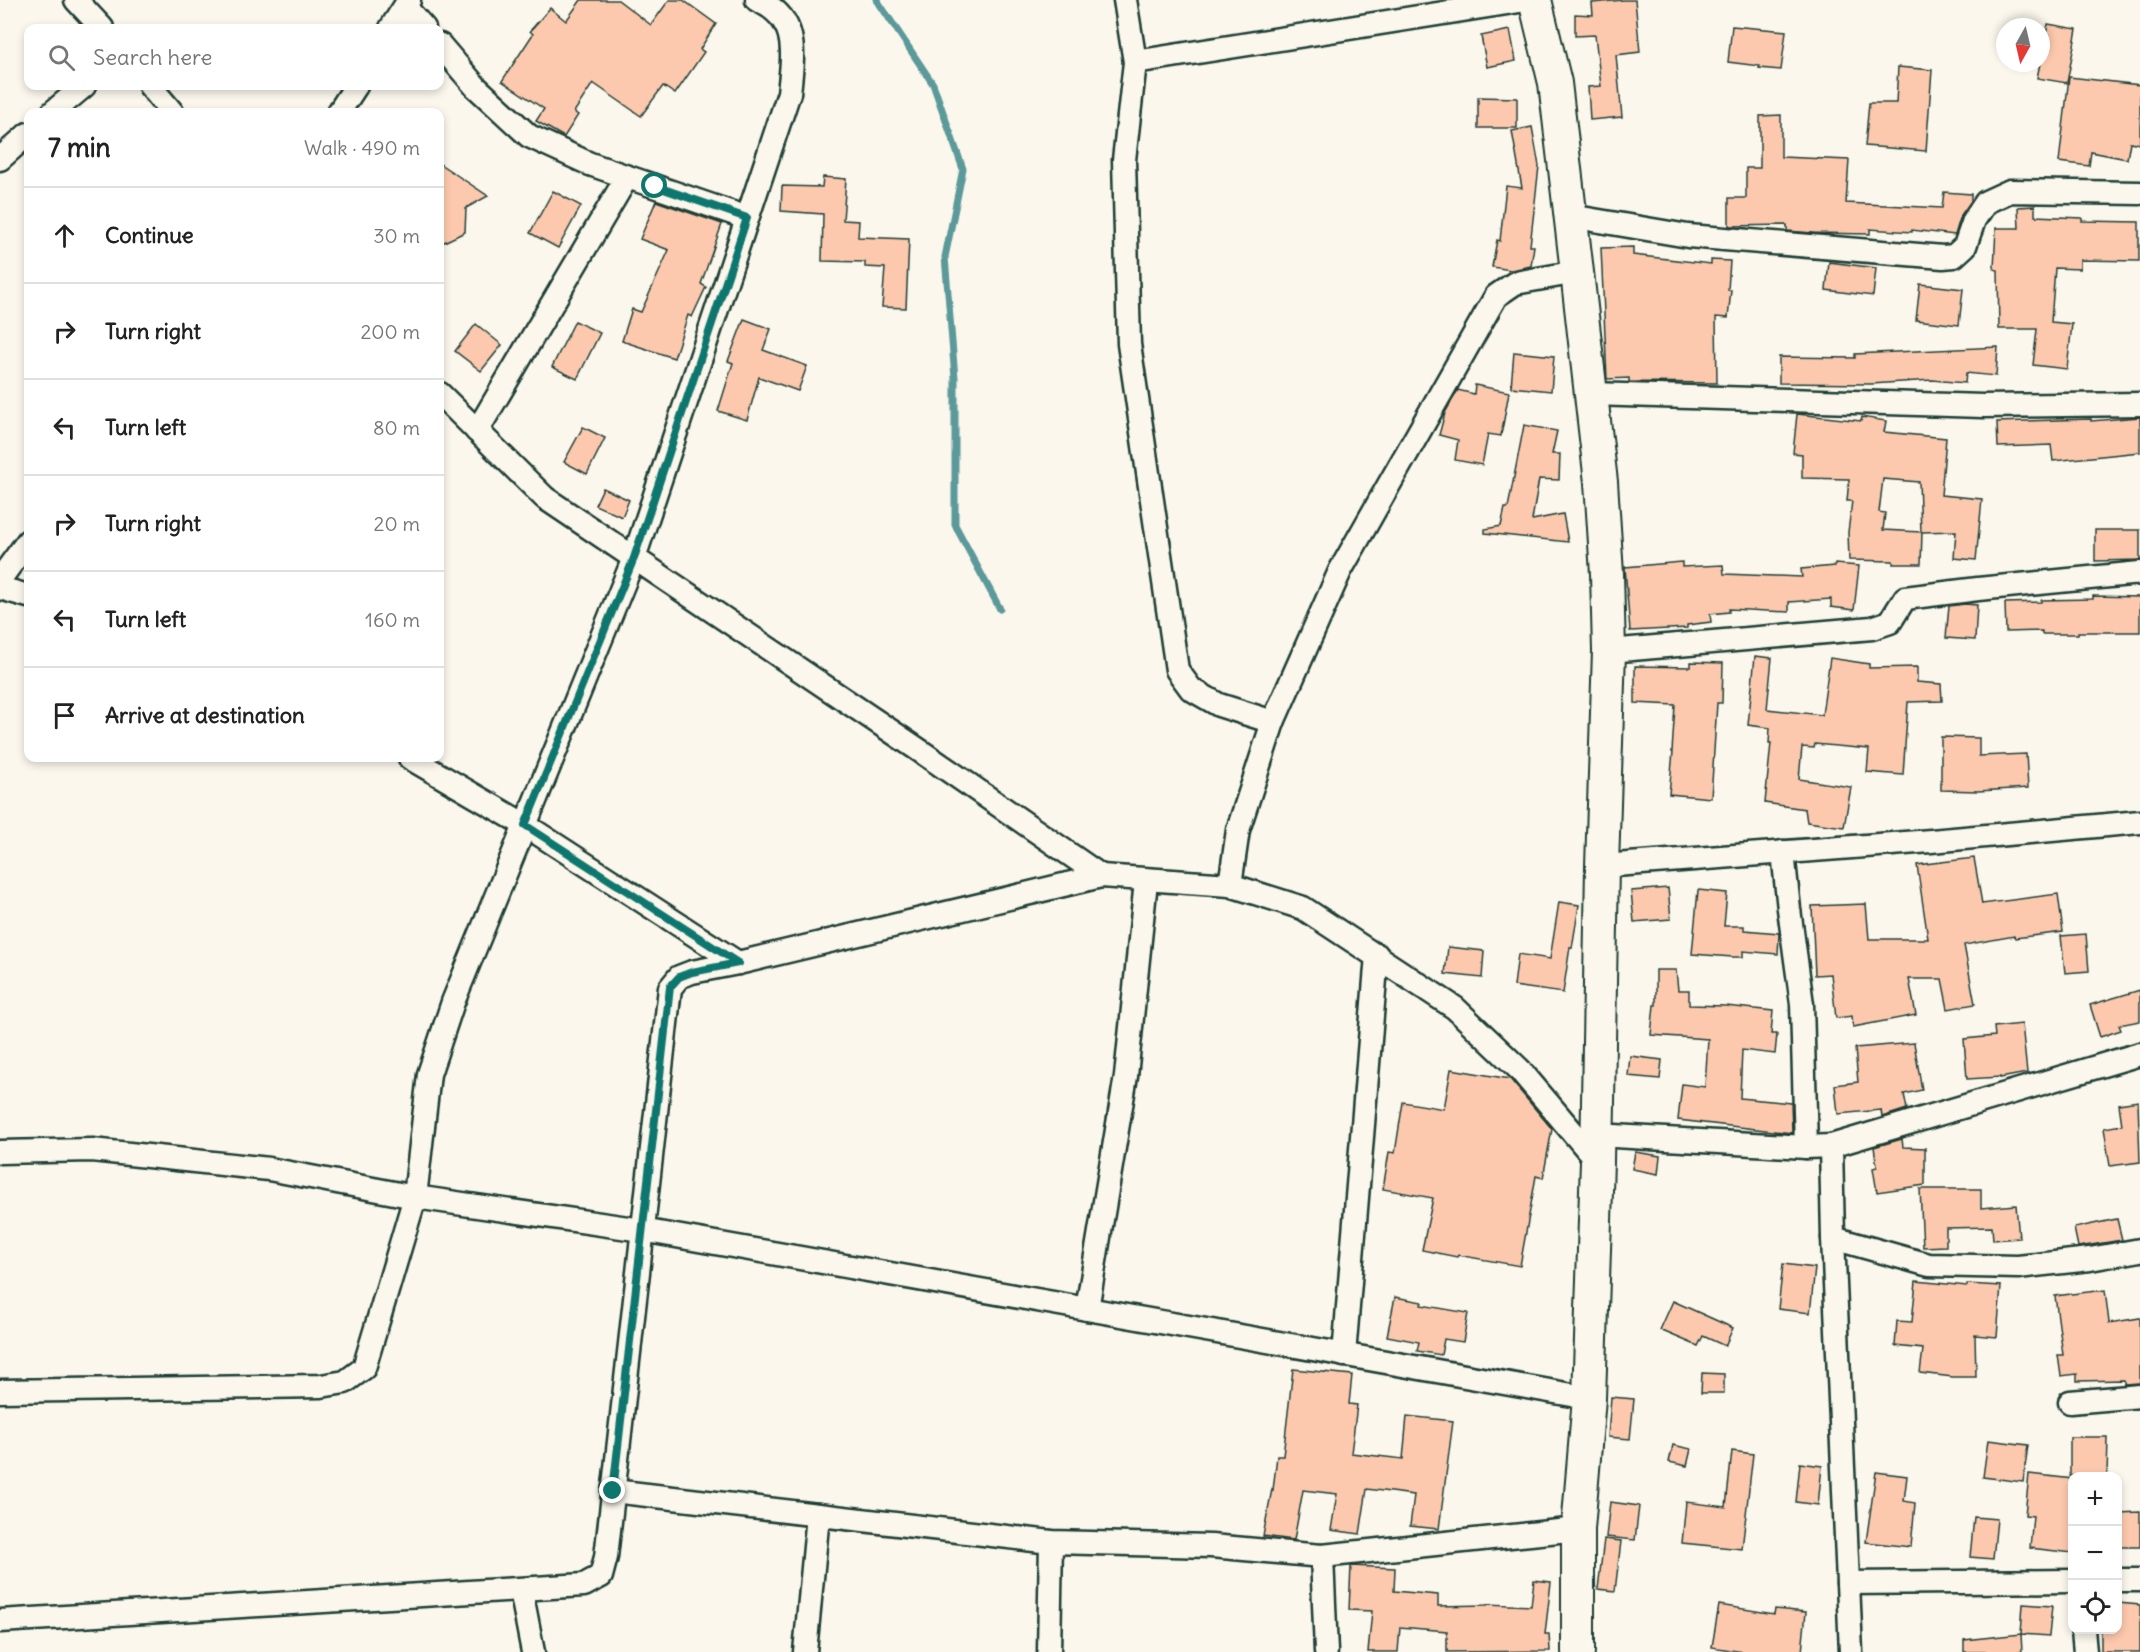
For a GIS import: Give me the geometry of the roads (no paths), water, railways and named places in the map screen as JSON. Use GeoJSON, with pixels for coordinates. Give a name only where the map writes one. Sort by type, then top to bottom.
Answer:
{"type":"FeatureCollection","features":[{"type":"Feature","properties":{"kind":"street"},"geometry":{"type":"LineString","coordinates":[[76,0],[98,24]]}},
{"type":"Feature","properties":{"kind":"street"},"geometry":{"type":"LineString","coordinates":[[0,1391],[321,1386],[345,1382],[364,1368],[415,1197],[429,1074],[453,1002],[634,558],[789,93],[793,50],[786,21],[770,5],[757,0]]}},
{"type":"Feature","properties":{"kind":"street"},"geometry":{"type":"LineString","coordinates":[[1125,0],[1135,62],[1124,160],[1129,344],[1177,670],[1191,689],[1219,705],[1273,722]]}},
{"type":"Feature","properties":{"kind":"street"},"geometry":{"type":"LineString","coordinates":[[1135,62],[1526,0]]}},
{"type":"Feature","properties":{"kind":"street"},"geometry":{"type":"LineString","coordinates":[[1535,0],[1555,83],[1591,394],[1607,574],[1609,651],[1602,866],[1597,1148],[1589,1398],[1578,1529],[1578,1652]]}},
{"type":"Feature","properties":{"kind":"street"},"geometry":{"type":"LineString","coordinates":[[394,24],[407,3],[421,24]]}},
{"type":"Feature","properties":{"kind":"street"},"geometry":{"type":"LineString","coordinates":[[444,50],[476,87],[529,136],[590,164],[747,218]]}},
{"type":"Feature","properties":{"kind":"street"},"geometry":{"type":"LineString","coordinates":[[58,108],[79,90]]}},
{"type":"Feature","properties":{"kind":"street"},"geometry":{"type":"LineString","coordinates":[[153,90],[169,108]]}},
{"type":"Feature","properties":{"kind":"street"},"geometry":{"type":"LineString","coordinates":[[342,108],[353,90]]}},
{"type":"Feature","properties":{"kind":"street"},"geometry":{"type":"LineString","coordinates":[[0,159],[24,138]]}},
{"type":"Feature","properties":{"kind":"street"},"geometry":{"type":"LineString","coordinates":[[477,431],[627,177]]}},
{"type":"Feature","properties":{"kind":"street"},"geometry":{"type":"LineString","coordinates":[[1570,216],[1688,236],[1943,257],[1954,255],[1965,246],[1974,220],[1986,202],[2010,191],[2140,193]]}},
{"type":"Feature","properties":{"kind":"street"},"geometry":{"type":"LineString","coordinates":[[1230,885],[1238,830],[1273,722],[1340,571],[1496,296],[1515,283],[1577,272]]}},
{"type":"Feature","properties":{"kind":"street"},"geometry":{"type":"LineString","coordinates":[[1591,394],[1983,406],[2140,404]]}},
{"type":"Feature","properties":{"kind":"street"},"geometry":{"type":"LineString","coordinates":[[444,404],[477,431],[545,498],[916,748],[1101,876]]}},
{"type":"Feature","properties":{"kind":"street"},"geometry":{"type":"LineString","coordinates":[[0,579],[24,546]]}},
{"type":"Feature","properties":{"kind":"street"},"geometry":{"type":"LineString","coordinates":[[1609,651],[1872,628],[1890,622],[1905,598],[2140,573]]}},
{"type":"Feature","properties":{"kind":"street"},"geometry":{"type":"LineString","coordinates":[[0,588],[24,595]]}},
{"type":"Feature","properties":{"kind":"street"},"geometry":{"type":"LineString","coordinates":[[417,762],[525,825],[738,963]]}},
{"type":"Feature","properties":{"kind":"street"},"geometry":{"type":"LineString","coordinates":[[1602,866],[1931,842],[2140,822]]}},
{"type":"Feature","properties":{"kind":"street"},"geometry":{"type":"LineString","coordinates":[[1783,852],[1802,1004],[1806,1147]]}},
{"type":"Feature","properties":{"kind":"street"},"geometry":{"type":"LineString","coordinates":[[0,1621],[521,1590],[584,1585],[601,1576],[606,1557],[670,987],[679,977],[692,972],[1101,876],[1146,881],[1230,885],[1303,908],[1455,1008],[1597,1148],[1831,1146],[2140,1054]]}},
{"type":"Feature","properties":{"kind":"street"},"geometry":{"type":"LineString","coordinates":[[1087,1309],[1126,1076],[1146,881]]}},
{"type":"Feature","properties":{"kind":"street"},"geometry":{"type":"LineString","coordinates":[[1344,1355],[1377,955]]}},
{"type":"Feature","properties":{"kind":"street"},"geometry":{"type":"LineString","coordinates":[[1831,1146],[1851,1652]]}},
{"type":"Feature","properties":{"kind":"street"},"geometry":{"type":"LineString","coordinates":[[0,1152],[92,1150],[269,1168],[415,1197],[642,1230],[1589,1398]]}},
{"type":"Feature","properties":{"kind":"street"},"geometry":{"type":"LineString","coordinates":[[1833,1238],[1929,1265],[2018,1267],[2090,1259],[2140,1250]]}},
{"type":"Feature","properties":{"kind":"street"},"geometry":{"type":"LineString","coordinates":[[2070,1401],[2140,1396]]}},
{"type":"Feature","properties":{"kind":"street"},"geometry":{"type":"LineString","coordinates":[[613,1491],[1051,1542],[1211,1546],[1322,1556],[1578,1529]]}},
{"type":"Feature","properties":{"kind":"street"},"geometry":{"type":"LineString","coordinates":[[806,1652],[818,1515]]}},
{"type":"Feature","properties":{"kind":"street"},"geometry":{"type":"LineString","coordinates":[[1049,1652],[1051,1542]]}},
{"type":"Feature","properties":{"kind":"street"},"geometry":{"type":"LineString","coordinates":[[1322,1556],[1326,1652]]}},
{"type":"Feature","properties":{"kind":"street"},"geometry":{"type":"LineString","coordinates":[[2122,1580],[2140,1580]]}},
{"type":"Feature","properties":{"kind":"street"},"geometry":{"type":"LineString","coordinates":[[1848,1583],[2068,1581]]}},
{"type":"Feature","properties":{"kind":"street"},"geometry":{"type":"LineString","coordinates":[[521,1590],[533,1652]]}},
{"type":"Feature","properties":{"kind":"street"},"geometry":{"type":"LineString","coordinates":[[2083,1634],[2085,1652]]}},
{"type":"Feature","properties":{"kind":"waterway"},"geometry":{"type":"LineString","coordinates":[[877,0],[933,84],[963,169],[945,257],[955,378],[955,525],[1000,609]]}}]}
